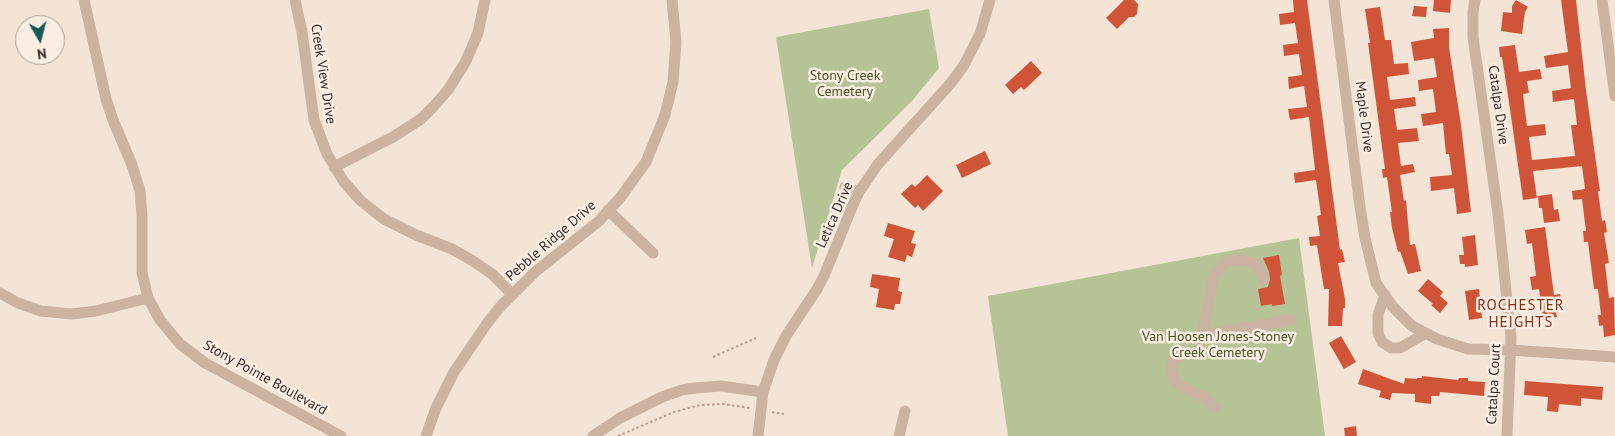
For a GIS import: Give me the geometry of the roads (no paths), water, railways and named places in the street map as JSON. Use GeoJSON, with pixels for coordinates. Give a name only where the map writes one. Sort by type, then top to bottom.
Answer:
{"type":"FeatureCollection","features":[{"type":"Feature","properties":{"kind":"street","name":"Stony Pointe Boulevard"},"geometry":{"type":"LineString","coordinates":[[84,0],[106,99],[132,165],[140,191],[142,210],[142,268],[148,298],[160,320],[171,335],[191,354],[341,436]]}},
{"type":"Feature","properties":{"kind":"street","name":"Creek View Drive"},"geometry":{"type":"LineString","coordinates":[[295,0],[302,32],[314,120],[323,146],[334,167],[352,191],[384,219],[416,235],[452,249],[473,261],[492,274],[512,294]]}},
{"type":"Feature","properties":{"kind":"street"},"geometry":{"type":"LineString","coordinates":[[334,167],[393,137],[421,118],[434,106],[448,90],[466,61],[478,33],[485,0]]}},
{"type":"Feature","properties":{"kind":"street","name":"Pebble Ridge Drive"},"geometry":{"type":"LineString","coordinates":[[426,436],[442,395],[464,354],[488,322],[512,294],[535,272],[591,228],[620,198],[646,162],[665,115],[673,82],[676,30],[672,0]]}},
{"type":"Feature","properties":{"kind":"street","name":"Letica Drive"},"geometry":{"type":"LineString","coordinates":[[758,436],[763,392],[774,360],[786,336],[824,276],[845,223],[860,192],[878,164],[951,83],[964,65],[980,34],[990,0]]}},
{"type":"Feature","properties":{"kind":"street","name":"Maple Drive"},"geometry":{"type":"LineString","coordinates":[[1334,0],[1360,207],[1376,283],[1393,307],[1412,326],[1437,339],[1468,349],[1615,357]]}},
{"type":"Feature","properties":{"kind":"street","name":"Catalpa Drive"},"geometry":{"type":"LineString","coordinates":[[1475,0],[1472,13],[1473,37],[1498,214]]}},
{"type":"Feature","properties":{"kind":"street"},"geometry":{"type":"LineString","coordinates":[[1602,0],[1615,96]]}},
{"type":"Feature","properties":{"kind":"street"},"geometry":{"type":"LineString","coordinates":[[845,187],[860,192]]}},
{"type":"Feature","properties":{"kind":"street"},"geometry":{"type":"LineString","coordinates":[[608,210],[653,253]]}},
{"type":"Feature","properties":{"kind":"street","name":"Catalpa Court"},"geometry":{"type":"LineString","coordinates":[[1498,214],[1511,338],[1507,436]]}},
{"type":"Feature","properties":{"kind":"street"},"geometry":{"type":"LineString","coordinates":[[1199,353],[1214,276],[1220,267],[1227,261],[1243,260],[1256,264],[1262,273],[1263,280]]}},
{"type":"Feature","properties":{"kind":"street"},"geometry":{"type":"LineString","coordinates":[[0,293],[18,303],[41,310],[72,314],[96,311],[148,298]]}},
{"type":"Feature","properties":{"kind":"street"},"geometry":{"type":"LineString","coordinates":[[1385,295],[1378,315],[1378,333],[1382,342],[1391,348],[1400,348],[1426,333]]}},
{"type":"Feature","properties":{"kind":"street"},"geometry":{"type":"LineString","coordinates":[[1203,335],[1291,320]]}},
{"type":"Feature","properties":{"kind":"street"},"geometry":{"type":"LineString","coordinates":[[1183,353],[1173,360],[1171,370],[1175,381],[1182,387],[1203,397],[1215,407]]}},
{"type":"Feature","properties":{"kind":"street"},"geometry":{"type":"LineString","coordinates":[[593,436],[626,414],[682,390],[722,386],[763,392]]}},
{"type":"Feature","properties":{"kind":"street"},"geometry":{"type":"LineString","coordinates":[[899,436],[905,411]]}},
{"type":"Feature","properties":{"kind":"district","name":"ROCHESTER HEIGHTS"},"geometry":{"type":"Point","coordinates":[1521,314]}},
{"type":"Feature","properties":{"kind":"park label","name":"Stony Creek Cemetery"},"geometry":{"type":"Point","coordinates":[845,84]}},
{"type":"Feature","properties":{"kind":"park label","name":"Van Hoosen Jones-Stoney Creek Cemetery"},"geometry":{"type":"Point","coordinates":[1218,346]}}]}
